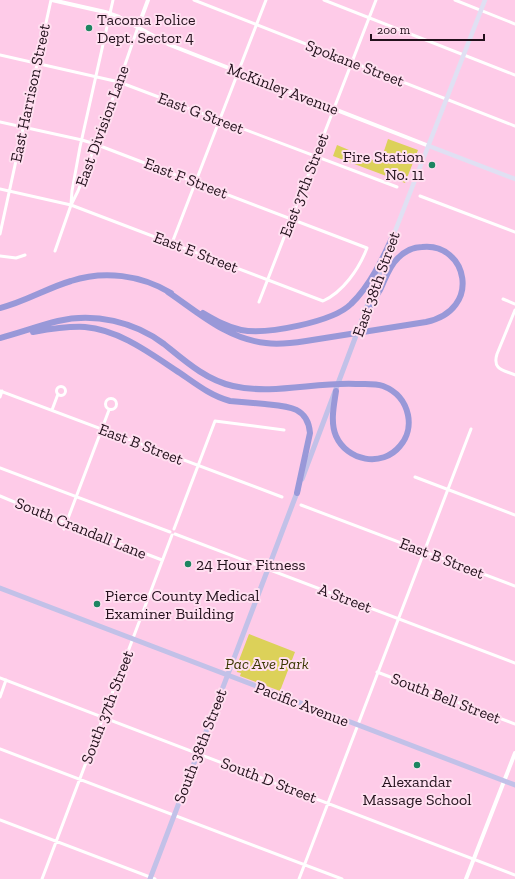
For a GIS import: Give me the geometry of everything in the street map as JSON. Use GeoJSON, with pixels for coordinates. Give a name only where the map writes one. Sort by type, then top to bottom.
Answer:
{"type":"FeatureCollection","features":[{"type":"Feature","properties":{"kind":"highway"},"geometry":{"type":"LineString","coordinates":[[0,308],[16,304],[71,281],[99,276],[116,276],[134,278],[150,283],[221,323],[243,330],[265,331],[319,321],[344,310],[358,296],[369,281],[394,234]]}},
{"type":"Feature","properties":{"kind":"highway"},"geometry":{"type":"LineString","coordinates":[[168,292],[223,330],[241,337],[267,343],[306,342],[426,322],[440,318],[452,310],[459,300],[463,285],[459,267],[451,257],[436,248],[425,246],[408,250],[396,260],[366,313]]}},
{"type":"Feature","properties":{"kind":"highway"},"geometry":{"type":"LineString","coordinates":[[0,338],[60,320],[87,318],[111,320],[137,328],[162,343],[203,374],[231,386],[253,389],[351,383],[384,386],[400,397],[407,411],[408,430],[400,446],[393,453],[379,459],[367,460],[354,456],[348,451],[340,444],[334,428],[333,412],[336,391]]}},
{"type":"Feature","properties":{"kind":"highway"},"geometry":{"type":"LineString","coordinates":[[10,335],[68,327],[86,327],[101,330],[130,341],[203,389],[223,399],[294,408],[304,417],[310,433],[297,493]]}},
{"type":"Feature","properties":{"kind":"main road","name":"East 38th Street"},"geometry":{"type":"LineString","coordinates":[[268,569],[366,313],[394,234],[485,0]]}},
{"type":"Feature","properties":{"kind":"main road","name":"McKinley Avenue"},"geometry":{"type":"LineString","coordinates":[[428,146],[515,179]]}},
{"type":"Feature","properties":{"kind":"main road","name":"South 38th Street"},"geometry":{"type":"LineString","coordinates":[[152,879],[174,816],[268,569]]}},
{"type":"Feature","properties":{"kind":"main road","name":"Pacific Avenue"},"geometry":{"type":"LineString","coordinates":[[0,588],[515,785]]}},
{"type":"Feature","properties":{"kind":"street","name":"McKinley Avenue"},"geometry":{"type":"LineString","coordinates":[[51,0],[111,14],[170,45],[428,146]]}},
{"type":"Feature","properties":{"kind":"street","name":"East Harrison Street"},"geometry":{"type":"LineString","coordinates":[[0,234],[51,0]]}},
{"type":"Feature","properties":{"kind":"street"},"geometry":{"type":"LineString","coordinates":[[71,205],[74,178],[113,0]]}},
{"type":"Feature","properties":{"kind":"street","name":"East Division Lane"},"geometry":{"type":"LineString","coordinates":[[56,250],[71,205],[78,191],[119,82],[148,0]]}},
{"type":"Feature","properties":{"kind":"street","name":"Spokane Street"},"geometry":{"type":"LineString","coordinates":[[194,0],[515,126]]}},
{"type":"Feature","properties":{"kind":"street"},"geometry":{"type":"LineString","coordinates":[[172,243],[237,71],[266,0]]}},
{"type":"Feature","properties":{"kind":"street"},"geometry":{"type":"LineString","coordinates":[[324,0],[515,75]]}},
{"type":"Feature","properties":{"kind":"street","name":"East 37th Street"},"geometry":{"type":"LineString","coordinates":[[259,302],[376,0]]}},
{"type":"Feature","properties":{"kind":"street"},"geometry":{"type":"LineString","coordinates":[[455,0],[515,24]]}},
{"type":"Feature","properties":{"kind":"street","name":"East G Street"},"geometry":{"type":"LineString","coordinates":[[0,55],[119,82],[397,187]]}},
{"type":"Feature","properties":{"kind":"street","name":"East F Street"},"geometry":{"type":"LineString","coordinates":[[0,122],[95,144],[292,218],[367,248]]}},
{"type":"Feature","properties":{"kind":"street","name":"East E Street"},"geometry":{"type":"LineString","coordinates":[[0,190],[71,205],[323,301],[335,295],[344,285],[353,274],[367,248]]}},
{"type":"Feature","properties":{"kind":"street"},"geometry":{"type":"LineString","coordinates":[[420,196],[515,232]]}},
{"type":"Feature","properties":{"kind":"street"},"geometry":{"type":"LineString","coordinates":[[0,256],[16,258],[25,255]]}},
{"type":"Feature","properties":{"kind":"street"},"geometry":{"type":"LineString","coordinates":[[503,299],[515,304]]}},
{"type":"Feature","properties":{"kind":"street"},"geometry":{"type":"LineString","coordinates":[[515,310],[496,354],[496,365],[501,370],[515,374]]}},
{"type":"Feature","properties":{"kind":"street"},"geometry":{"type":"LineString","coordinates":[[0,397],[1,391]]}},
{"type":"Feature","properties":{"kind":"street","name":"East B Street"},"geometry":{"type":"LineString","coordinates":[[1,391],[282,497]]}},
{"type":"Feature","properties":{"kind":"street"},"geometry":{"type":"LineString","coordinates":[[52,410],[58,394]]}},
{"type":"Feature","properties":{"kind":"street"},"geometry":{"type":"LineString","coordinates":[[64,529],[109,410]]}},
{"type":"Feature","properties":{"kind":"street"},"geometry":{"type":"LineString","coordinates":[[172,533],[175,531],[174,529],[215,421],[284,430]]}},
{"type":"Feature","properties":{"kind":"street"},"geometry":{"type":"LineString","coordinates":[[299,879],[471,429]]}},
{"type":"Feature","properties":{"kind":"street","name":"A Street"},"geometry":{"type":"LineString","coordinates":[[0,468],[515,663]]}},
{"type":"Feature","properties":{"kind":"street"},"geometry":{"type":"LineString","coordinates":[[416,477],[515,516]]}},
{"type":"Feature","properties":{"kind":"street","name":"South Crandall Lane"},"geometry":{"type":"LineString","coordinates":[[0,496],[162,560]]}},
{"type":"Feature","properties":{"kind":"street","name":"East B Street"},"geometry":{"type":"LineString","coordinates":[[301,505],[515,586]]}},
{"type":"Feature","properties":{"kind":"street","name":"South 37th Street"},"geometry":{"type":"LineString","coordinates":[[42,879],[172,533]]}},
{"type":"Feature","properties":{"kind":"street","name":"South Bell Street"},"geometry":{"type":"LineString","coordinates":[[378,672],[515,724]]}},
{"type":"Feature","properties":{"kind":"street","name":"South D Street"},"geometry":{"type":"LineString","coordinates":[[0,678],[103,716],[515,876]]}},
{"type":"Feature","properties":{"kind":"street"},"geometry":{"type":"LineString","coordinates":[[0,697],[6,680]]}},
{"type":"Feature","properties":{"kind":"street"},"geometry":{"type":"LineString","coordinates":[[0,749],[342,879]]}},
{"type":"Feature","properties":{"kind":"street"},"geometry":{"type":"LineString","coordinates":[[466,879],[515,753]]}},
{"type":"Feature","properties":{"kind":"street"},"geometry":{"type":"LineString","coordinates":[[0,820],[152,879]]}},
{"type":"Feature","properties":{"kind":"green space"},"geometry":{"type":"Polygon","coordinates":[[[388,139],[418,150],[405,183],[333,156],[337,145],[380,163],[388,139]]]}},
{"type":"Feature","properties":{"kind":"green space","name":"Pac Ave Park"},"geometry":{"type":"Polygon","coordinates":[[[249,634],[295,652],[280,691],[240,676],[241,673],[237,672],[236,668],[249,634]]]}},
{"type":"Feature","properties":{"kind":"place","name":"Tacoma Police Dept. Sector 4"},"geometry":{"type":"Point","coordinates":[89,28]}},
{"type":"Feature","properties":{"kind":"place","name":"Fire Station No. 11"},"geometry":{"type":"Point","coordinates":[432,165]}},
{"type":"Feature","properties":{"kind":"place","name":"24 Hour Fitness"},"geometry":{"type":"Point","coordinates":[188,564]}},
{"type":"Feature","properties":{"kind":"place","name":"Pierce County Medical Examiner Building"},"geometry":{"type":"Point","coordinates":[97,604]}},
{"type":"Feature","properties":{"kind":"place","name":"Alexandar Massage School"},"geometry":{"type":"Point","coordinates":[417,765]}}]}
